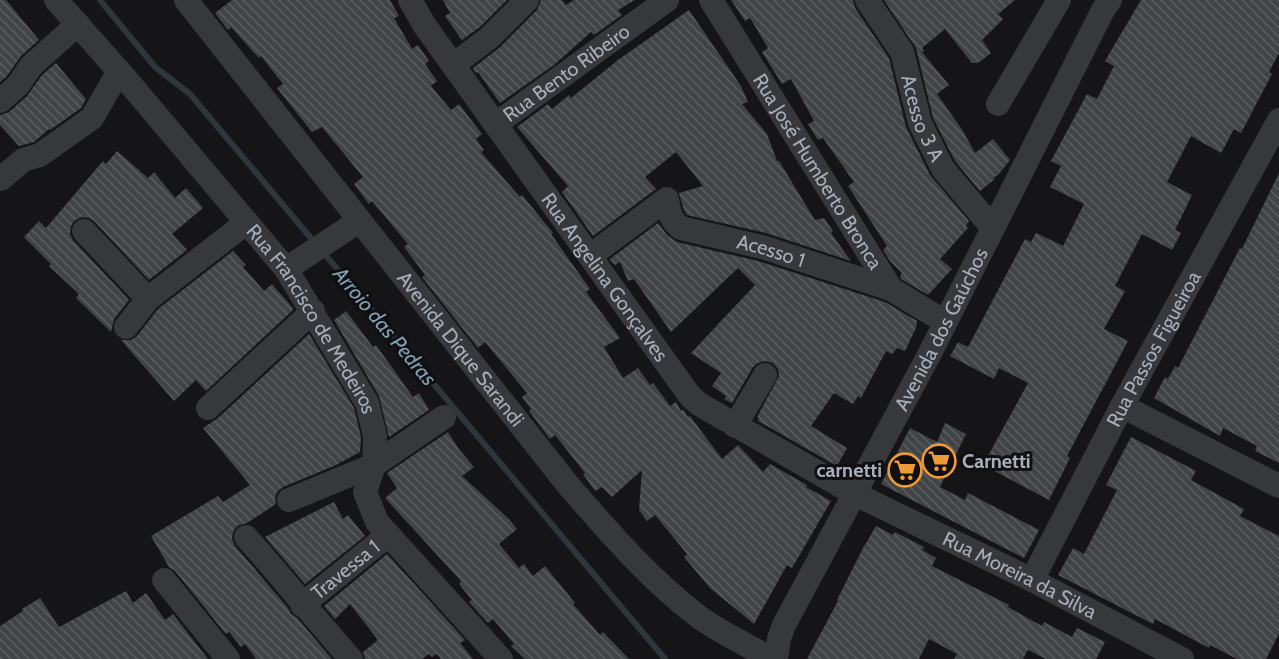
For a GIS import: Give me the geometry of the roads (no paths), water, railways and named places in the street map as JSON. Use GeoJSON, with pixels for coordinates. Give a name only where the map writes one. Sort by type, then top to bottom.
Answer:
{"type":"FeatureCollection","features":[{"type":"Feature","properties":{"kind":"street","name":"Rua Francisco de Medeiros"},"geometry":{"type":"LineString","coordinates":[[56,0],[286,269],[367,403],[375,436],[374,465],[365,492],[377,522],[501,659]]}},
{"type":"Feature","properties":{"kind":"street","name":"Avenida Dique Sarandi"},"geometry":{"type":"LineString","coordinates":[[186,0],[568,485],[602,524],[670,592],[700,618],[771,659]]}},
{"type":"Feature","properties":{"kind":"street","name":"Rua Angelina Gonçalves"},"geometry":{"type":"LineString","coordinates":[[410,0],[425,26],[690,396],[735,426],[855,494]]}},
{"type":"Feature","properties":{"kind":"street"},"geometry":{"type":"LineString","coordinates":[[453,65],[489,38],[527,0]]}},
{"type":"Feature","properties":{"kind":"street","name":"Rua Bento Ribeiro"},"geometry":{"type":"LineString","coordinates":[[496,124],[667,0]]}},
{"type":"Feature","properties":{"kind":"street","name":"Rua José Humberto Bronca"},"geometry":{"type":"LineString","coordinates":[[711,0],[891,289],[945,322]]}},
{"type":"Feature","properties":{"kind":"street","name":"Acesso 3 A"},"geometry":{"type":"LineString","coordinates":[[867,0],[902,52],[920,123],[943,169],[992,227]]}},
{"type":"Feature","properties":{"kind":"street"},"geometry":{"type":"LineString","coordinates":[[998,104],[1059,0]]}},
{"type":"Feature","properties":{"kind":"street","name":"Avenida dos Gaúchos"},"geometry":{"type":"LineString","coordinates":[[776,659],[778,639],[784,625],[945,322],[1104,3]]}},
{"type":"Feature","properties":{"kind":"street"},"geometry":{"type":"LineString","coordinates":[[0,101],[18,85],[31,66],[78,24]]}},
{"type":"Feature","properties":{"kind":"street"},"geometry":{"type":"LineString","coordinates":[[1,179],[24,160],[40,155],[92,118],[119,71]]}},
{"type":"Feature","properties":{"kind":"street","name":"Rua Passos Figueiroa"},"geometry":{"type":"LineString","coordinates":[[1032,580],[1122,406],[1279,120]]}},
{"type":"Feature","properties":{"kind":"street","name":"Acesso 1"},"geometry":{"type":"LineString","coordinates":[[590,256],[672,191],[669,215],[681,228],[762,247],[891,289]]}},
{"type":"Feature","properties":{"kind":"street"},"geometry":{"type":"LineString","coordinates":[[286,269],[359,221]]}},
{"type":"Feature","properties":{"kind":"street"},"geometry":{"type":"LineString","coordinates":[[126,327],[148,299],[248,222]]}},
{"type":"Feature","properties":{"kind":"street"},"geometry":{"type":"LineString","coordinates":[[84,231],[148,299]]}},
{"type":"Feature","properties":{"kind":"street"},"geometry":{"type":"LineString","coordinates":[[208,408],[313,311]]}},
{"type":"Feature","properties":{"kind":"street"},"geometry":{"type":"LineString","coordinates":[[735,426],[765,375]]}},
{"type":"Feature","properties":{"kind":"street"},"geometry":{"type":"LineString","coordinates":[[1122,406],[1279,486]]}},
{"type":"Feature","properties":{"kind":"street"},"geometry":{"type":"LineString","coordinates":[[289,500],[374,465],[444,417]]}},
{"type":"Feature","properties":{"kind":"street","name":"Rua Moreira da Silva"},"geometry":{"type":"LineString","coordinates":[[855,494],[1032,580],[1182,659]]}},
{"type":"Feature","properties":{"kind":"street","name":"Travessa 1"},"geometry":{"type":"LineString","coordinates":[[296,596],[388,535]]}},
{"type":"Feature","properties":{"kind":"street"},"geometry":{"type":"LineString","coordinates":[[246,537],[351,659]]}},
{"type":"Feature","properties":{"kind":"street"},"geometry":{"type":"LineString","coordinates":[[164,580],[228,659]]}},
{"type":"Feature","properties":{"kind":"waterway","name":"Arroio das Pedras"},"geometry":{"type":"LineString","coordinates":[[100,0],[155,67],[190,94],[315,243]]}},
{"type":"Feature","properties":{"kind":"waterway","name":"Arroio das Pedras"},"geometry":{"type":"LineString","coordinates":[[322,251],[665,659]]}},
{"type":"Feature","properties":{"kind":"place","name":"Carnetti"},"geometry":{"type":"Point","coordinates":[939,461]}},
{"type":"Feature","properties":{"kind":"place","name":"carnetti"},"geometry":{"type":"Point","coordinates":[905,470]}}]}
